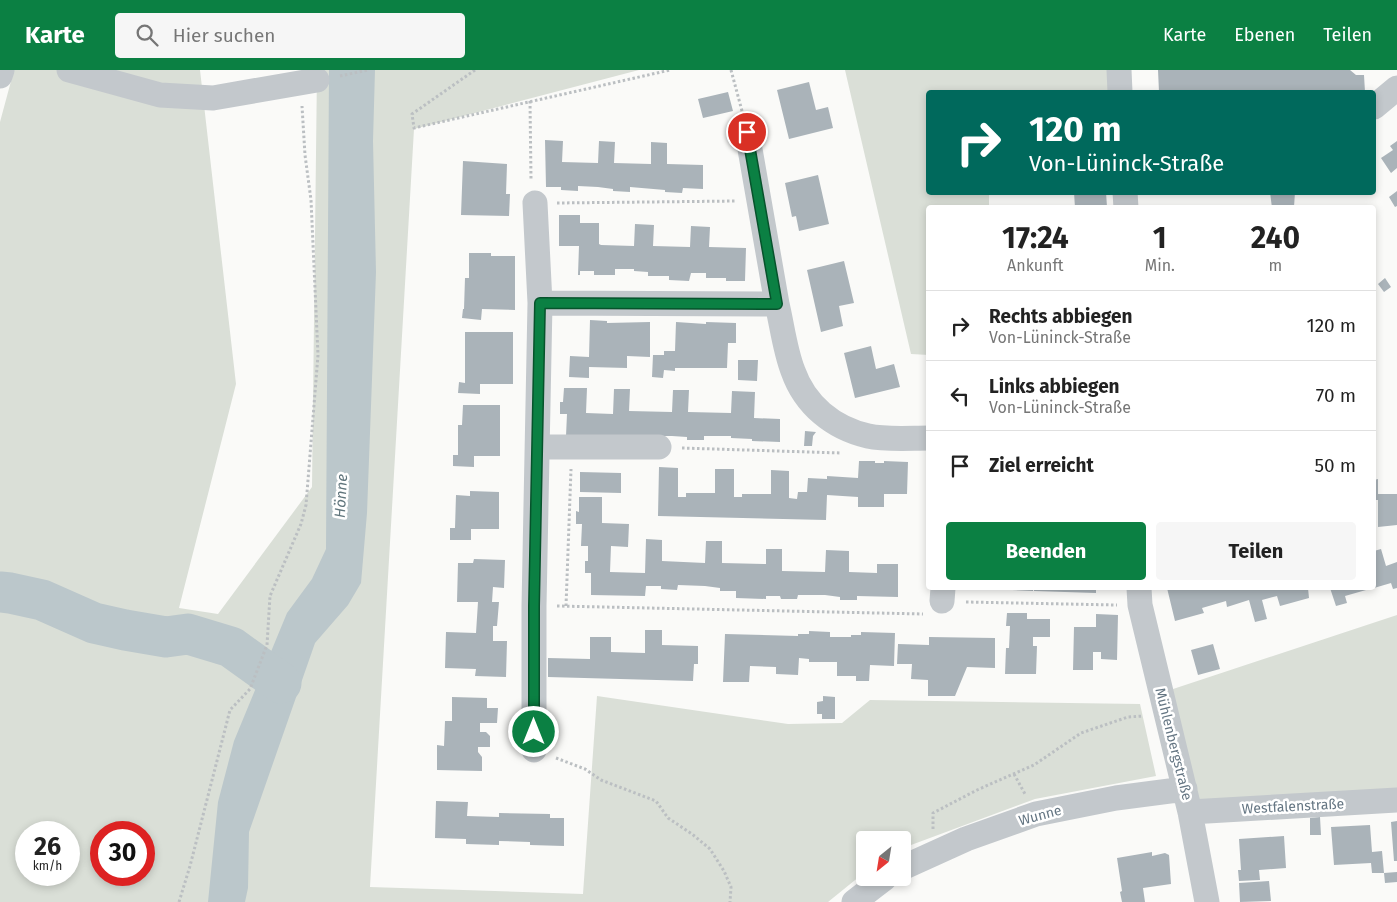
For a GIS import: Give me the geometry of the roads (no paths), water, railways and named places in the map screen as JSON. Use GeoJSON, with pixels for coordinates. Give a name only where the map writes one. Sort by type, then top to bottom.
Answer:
{"type":"FeatureCollection","features":[{"type":"Feature","properties":{"kind":"street"},"geometry":{"type":"LineString","coordinates":[[0,76],[2,70]]}},
{"type":"Feature","properties":{"kind":"street"},"geometry":{"type":"LineString","coordinates":[[69,70],[160,95],[213,98],[308,82]]}},
{"type":"Feature","properties":{"kind":"street"},"geometry":{"type":"LineString","coordinates":[[1119,70],[1120,90]]}},
{"type":"Feature","properties":{"kind":"street"},"geometry":{"type":"LineString","coordinates":[[1376,105],[1397,88]]}},
{"type":"Feature","properties":{"kind":"street"},"geometry":{"type":"LineString","coordinates":[[747,132],[777,304],[793,371],[806,396],[825,416],[845,429],[870,436],[926,438]]}},
{"type":"Feature","properties":{"kind":"street"},"geometry":{"type":"LineString","coordinates":[[534,750],[534,606],[540,303],[535,203]]}},
{"type":"Feature","properties":{"kind":"street"},"geometry":{"type":"LineString","coordinates":[[540,303],[777,304]]}},
{"type":"Feature","properties":{"kind":"street"},"geometry":{"type":"LineString","coordinates":[[538,447],[659,447]]}},
{"type":"Feature","properties":{"kind":"street","name":"Mühlenbergstraße"},"geometry":{"type":"LineString","coordinates":[[1140,596],[1187,800],[1207,902]]}},
{"type":"Feature","properties":{"kind":"street","name":"Wunne"},"geometry":{"type":"LineString","coordinates":[[911,864],[966,839],[1036,814],[1116,798],[1187,800]]}},
{"type":"Feature","properties":{"kind":"street","name":"Westfalenstraße"},"geometry":{"type":"LineString","coordinates":[[1187,800],[1397,800]]}},
{"type":"Feature","properties":{"kind":"street"},"geometry":{"type":"LineString","coordinates":[[854,902],[875,886]]}},
{"type":"Feature","properties":{"kind":"water","name":"Hönne"},"geometry":{"type":"Polygon","coordinates":[[[329,70],[375,70],[373,141],[376,272],[367,513],[361,583],[348,605],[315,643],[249,832],[248,888],[245,902],[208,902],[218,802],[234,741],[287,613],[312,579],[326,549],[329,70]]]}},
{"type":"Feature","properties":{"kind":"waterway"},"geometry":{"type":"LineString","coordinates":[[0,592],[42,600],[94,623],[166,637],[188,634],[231,647],[281,683]]}}]}
